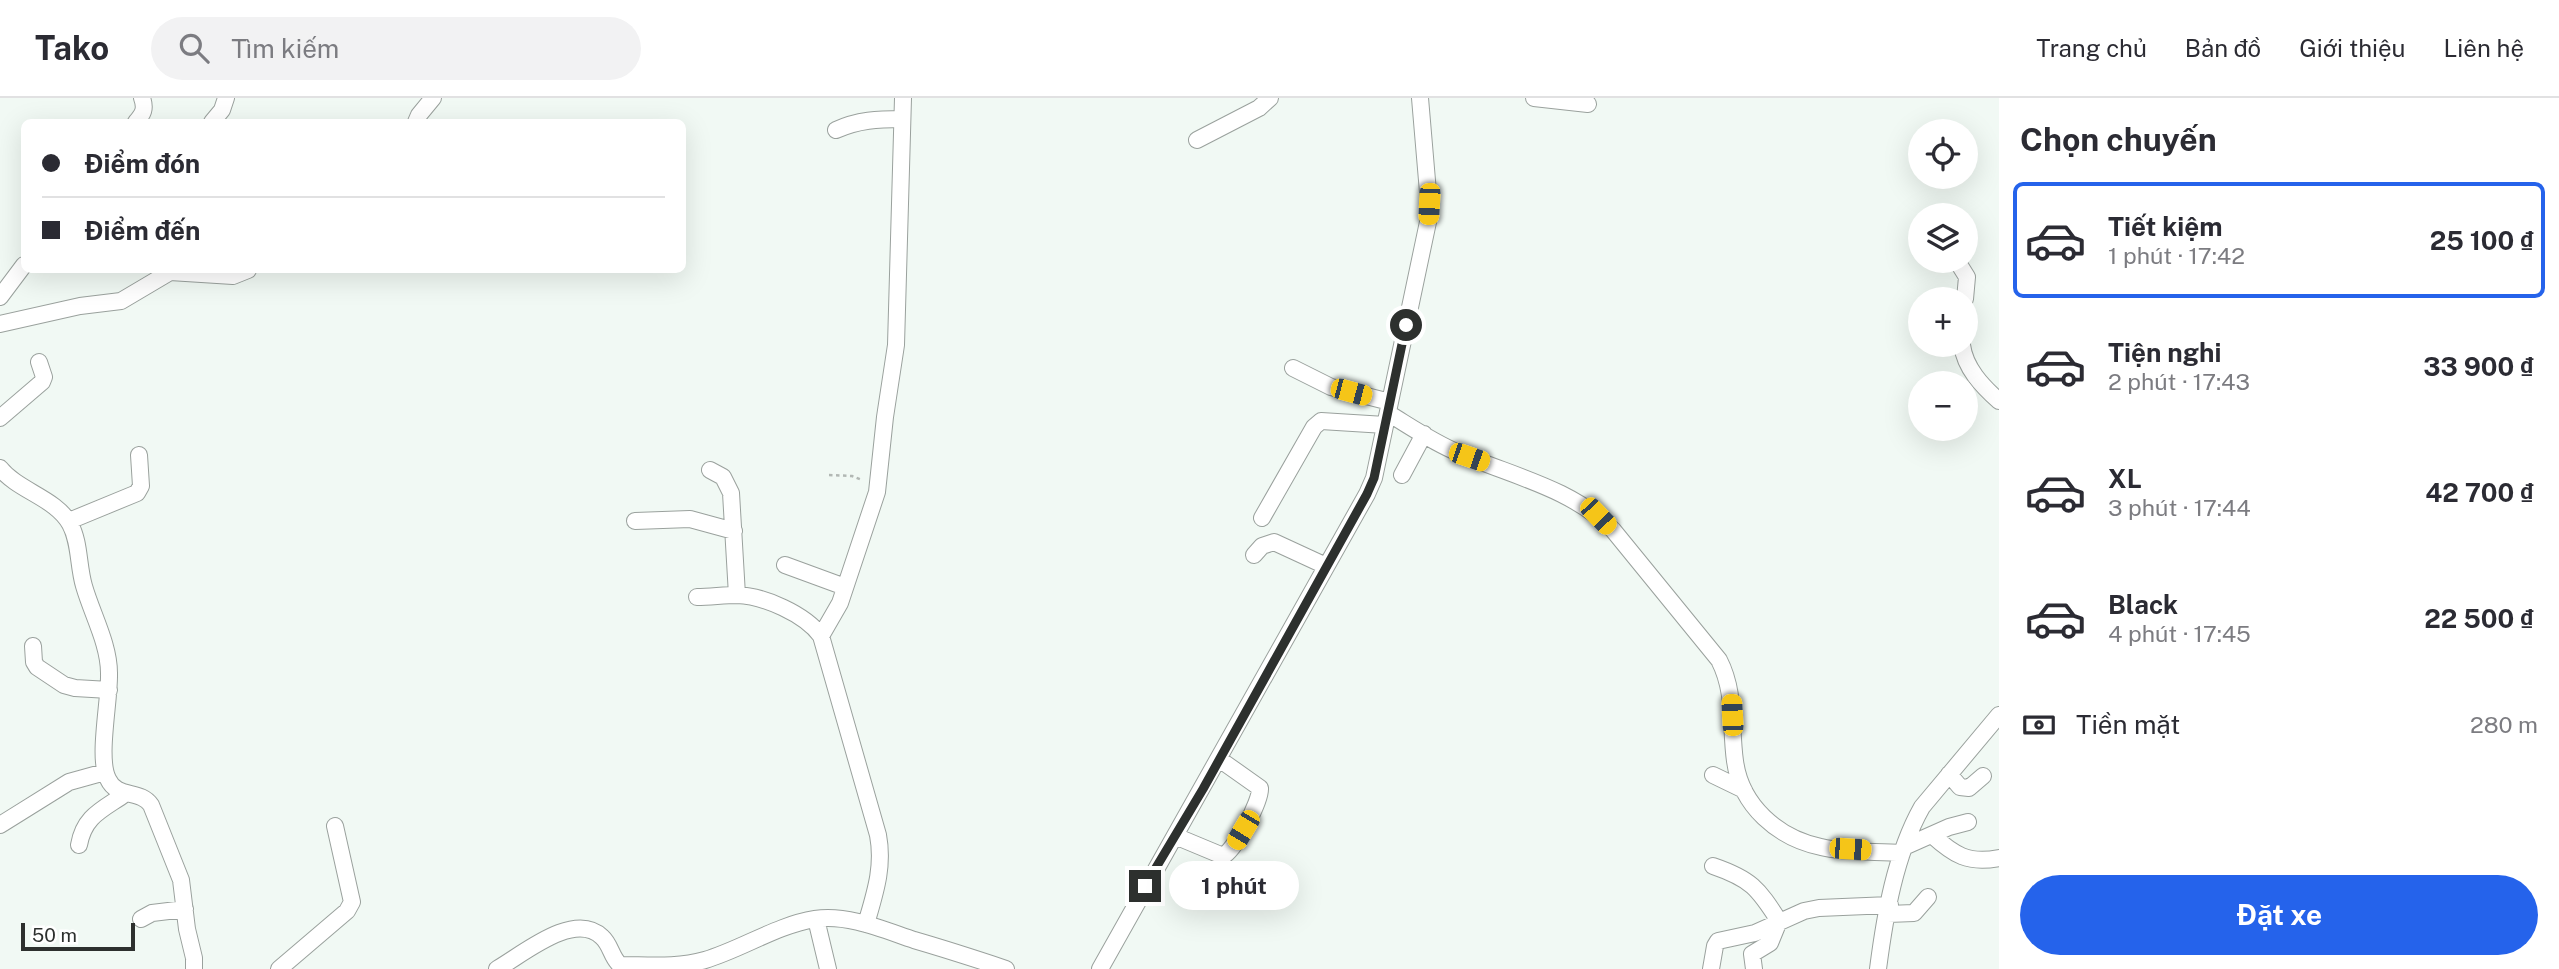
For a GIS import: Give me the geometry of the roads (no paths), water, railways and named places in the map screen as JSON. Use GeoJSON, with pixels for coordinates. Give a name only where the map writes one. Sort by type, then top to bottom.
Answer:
{"type":"FeatureCollection","features":[{"type":"Feature","properties":{"kind":"street"},"geometry":{"type":"LineString","coordinates":[[139,119],[145,106],[142,98]]}},
{"type":"Feature","properties":{"kind":"street"},"geometry":{"type":"LineString","coordinates":[[214,119],[222,110],[226,98]]}},
{"type":"Feature","properties":{"kind":"street"},"geometry":{"type":"LineString","coordinates":[[418,119],[433,98]]}},
{"type":"Feature","properties":{"kind":"street"},"geometry":{"type":"LineString","coordinates":[[821,636],[835,614],[878,487],[896,345],[903,98]]}},
{"type":"Feature","properties":{"kind":"street"},"geometry":{"type":"LineString","coordinates":[[1197,140],[1259,108],[1270,98]]}},
{"type":"Feature","properties":{"kind":"street"},"geometry":{"type":"LineString","coordinates":[[1100,969],[1374,478],[1428,222],[1429,204],[1420,98]]}},
{"type":"Feature","properties":{"kind":"street"},"geometry":{"type":"LineString","coordinates":[[1534,98],[1588,104]]}},
{"type":"Feature","properties":{"kind":"street"},"geometry":{"type":"LineString","coordinates":[[836,130],[872,119],[902,119]]}},
{"type":"Feature","properties":{"kind":"street"},"geometry":{"type":"LineString","coordinates":[[0,296],[21,269]]}},
{"type":"Feature","properties":{"kind":"street"},"geometry":{"type":"LineString","coordinates":[[0,324],[80,306],[121,301],[163,273]]}},
{"type":"Feature","properties":{"kind":"street"},"geometry":{"type":"LineString","coordinates":[[186,273],[233,276],[240,273]]}},
{"type":"Feature","properties":{"kind":"street"},"geometry":{"type":"LineString","coordinates":[[1965,357],[1968,366],[1999,401]]}},
{"type":"Feature","properties":{"kind":"street"},"geometry":{"type":"LineString","coordinates":[[0,418],[42,382],[44,377],[39,362]]}},
{"type":"Feature","properties":{"kind":"street"},"geometry":{"type":"LineString","coordinates":[[1293,368],[1388,413],[1455,452],[1519,475],[1581,503],[1613,530],[1719,660],[1727,675],[1731,692],[1735,763],[1744,790],[1757,811],[1779,830],[1801,842],[1824,848],[1903,850],[1949,827],[1968,822]]}},
{"type":"Feature","properties":{"kind":"street"},"geometry":{"type":"LineString","coordinates":[[1262,518],[1314,426],[1321,421],[1388,413]]}},
{"type":"Feature","properties":{"kind":"street"},"geometry":{"type":"LineString","coordinates":[[1402,475],[1424,434]]}},
{"type":"Feature","properties":{"kind":"street"},"geometry":{"type":"LineString","coordinates":[[69,521],[137,493],[141,486],[139,455]]}},
{"type":"Feature","properties":{"kind":"street"},"geometry":{"type":"LineString","coordinates":[[0,468],[8,477],[62,513],[74,533],[83,584],[107,659],[109,690],[105,772],[113,788],[125,794],[140,796],[151,804],[181,880],[194,969]]}},
{"type":"Feature","properties":{"kind":"street"},"geometry":{"type":"LineString","coordinates":[[710,470],[723,477],[732,493],[737,595]]}},
{"type":"Feature","properties":{"kind":"street"},"geometry":{"type":"LineString","coordinates":[[635,521],[690,519],[734,531]]}},
{"type":"Feature","properties":{"kind":"street"},"geometry":{"type":"LineString","coordinates":[[1254,555],[1262,546],[1274,542],[1326,566]]}},
{"type":"Feature","properties":{"kind":"street"},"geometry":{"type":"LineString","coordinates":[[785,565],[845,587]]}},
{"type":"Feature","properties":{"kind":"street"},"geometry":{"type":"LineString","coordinates":[[697,597],[737,595],[791,611],[814,626],[821,636],[871,808],[881,854],[881,872],[866,924]]}},
{"type":"Feature","properties":{"kind":"street"},"geometry":{"type":"LineString","coordinates":[[33,646],[37,667],[64,685],[109,690]]}},
{"type":"Feature","properties":{"kind":"street"},"geometry":{"type":"LineString","coordinates":[[1878,969],[1903,850],[1922,807],[1999,715]]}},
{"type":"Feature","properties":{"kind":"street"},"geometry":{"type":"LineString","coordinates":[[1175,836],[1223,856],[1229,853],[1243,830],[1261,795],[1260,788],[1219,759]]}},
{"type":"Feature","properties":{"kind":"street"},"geometry":{"type":"LineString","coordinates":[[0,825],[69,782],[105,772]]}},
{"type":"Feature","properties":{"kind":"street"},"geometry":{"type":"LineString","coordinates":[[1713,775],[1744,790]]}},
{"type":"Feature","properties":{"kind":"street"},"geometry":{"type":"LineString","coordinates":[[1949,775],[1961,787],[1969,788],[1983,776]]}},
{"type":"Feature","properties":{"kind":"street"},"geometry":{"type":"LineString","coordinates":[[79,845],[87,820],[125,794]]}},
{"type":"Feature","properties":{"kind":"street"},"geometry":{"type":"LineString","coordinates":[[279,969],[347,911],[352,902],[335,826]]}},
{"type":"Feature","properties":{"kind":"street"},"geometry":{"type":"LineString","coordinates":[[1931,835],[1948,850],[1971,861],[1999,858]]}},
{"type":"Feature","properties":{"kind":"street"},"geometry":{"type":"LineString","coordinates":[[1713,866],[1741,876],[1761,892],[1779,921]]}},
{"type":"Feature","properties":{"kind":"street"},"geometry":{"type":"LineString","coordinates":[[1711,969],[1718,941],[1755,933],[1804,911],[1819,908],[1914,913],[1928,897]]}},
{"type":"Feature","properties":{"kind":"street"},"geometry":{"type":"LineString","coordinates":[[141,919],[152,913],[164,914],[185,909]]}},
{"type":"Feature","properties":{"kind":"street"},"geometry":{"type":"LineString","coordinates":[[816,919],[828,969]]}},
{"type":"Feature","properties":{"kind":"street"},"geometry":{"type":"LineString","coordinates":[[497,969],[562,930],[594,931],[603,937],[614,960],[620,965],[687,967],[816,919],[866,924],[983,966],[1006,969]]}},
{"type":"Feature","properties":{"kind":"street"},"geometry":{"type":"LineString","coordinates":[[1754,969],[1752,954],[1770,943],[1779,921]]}}]}
